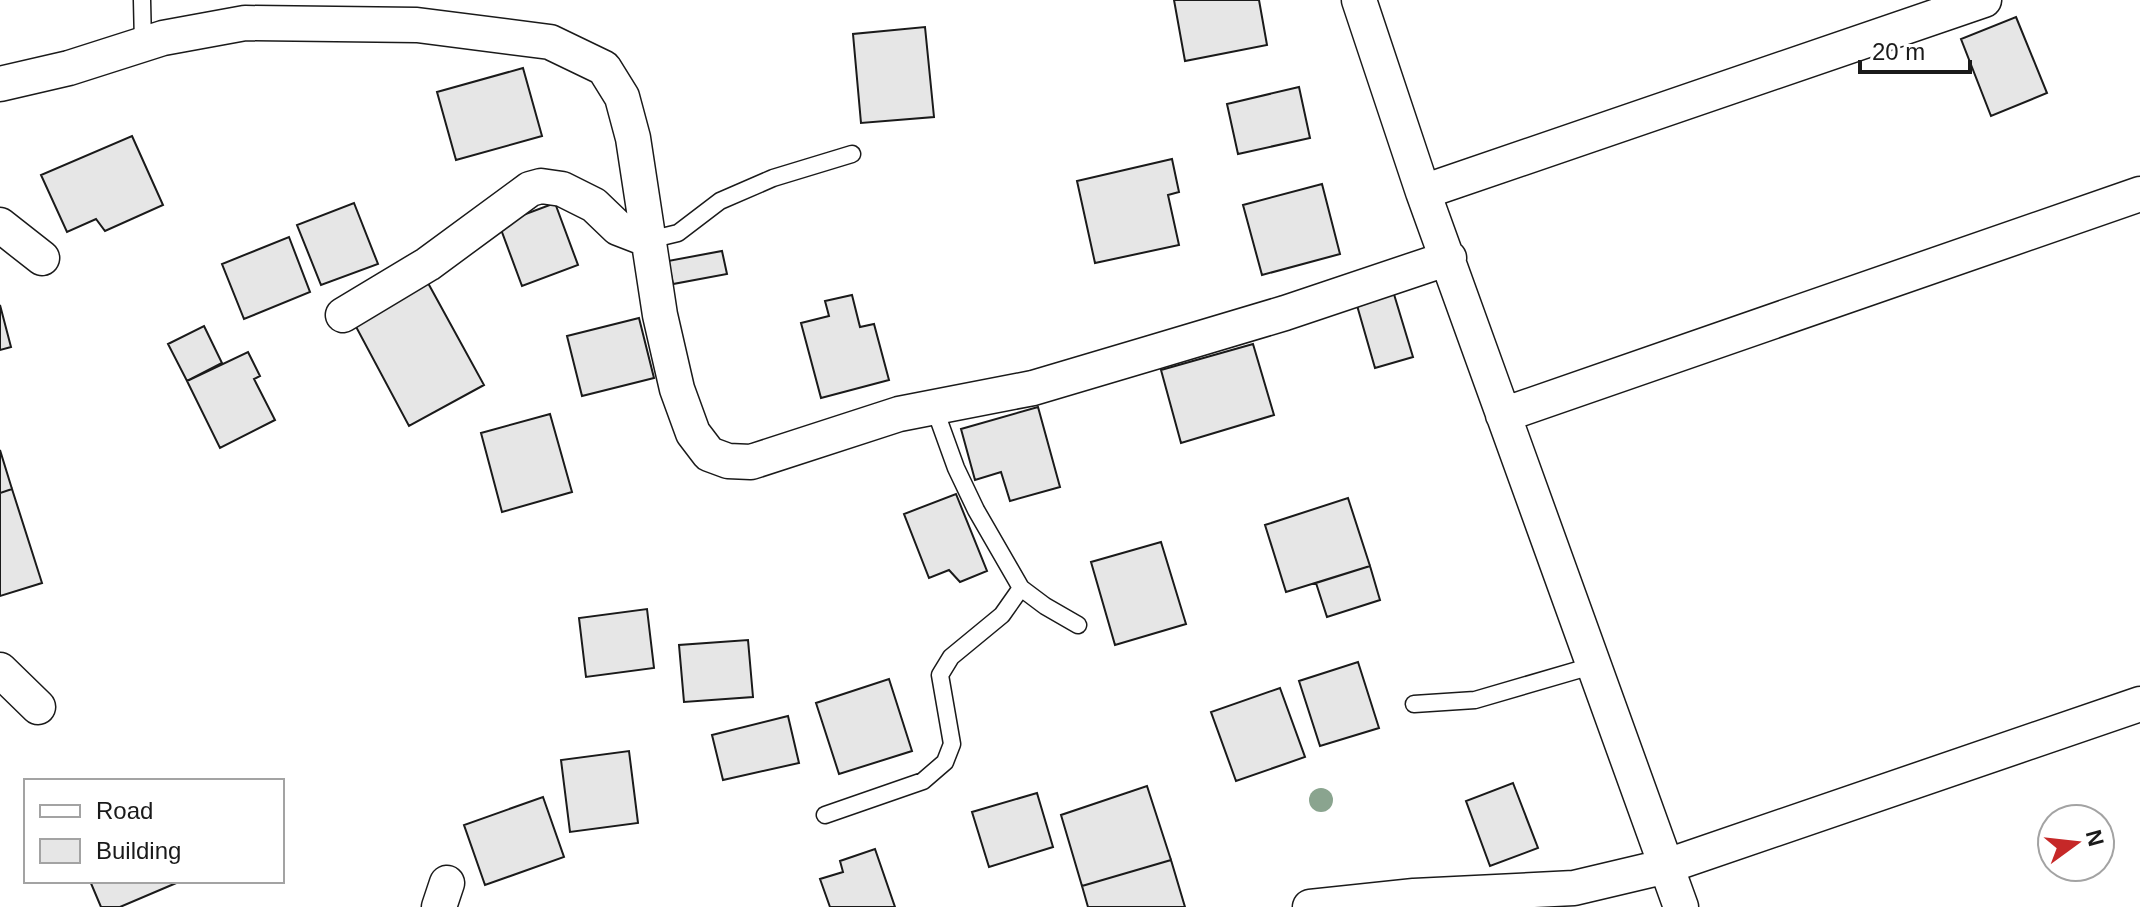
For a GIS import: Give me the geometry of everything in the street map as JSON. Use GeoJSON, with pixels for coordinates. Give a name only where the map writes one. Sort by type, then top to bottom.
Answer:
{"type":"FeatureCollection","features":[{"type":"Feature","properties":{"kind":"street"},"geometry":{"type":"LineString","coordinates":[[1359,0],[1423,192],[1681,907]]}},
{"type":"Feature","properties":{"kind":"street"},"geometry":{"type":"LineString","coordinates":[[1423,192],[1984,0]]}},
{"type":"Feature","properties":{"kind":"street"},"geometry":{"type":"LineString","coordinates":[[0,84],[69,68],[163,38],[245,23],[417,25],[550,42],[604,68],[622,97],[633,138],[660,315],[677,389],[693,433],[709,454],[728,461],[751,462],[899,414],[1033,388],[1285,313],[1449,258]]}},
{"type":"Feature","properties":{"kind":"street"},"geometry":{"type":"LineString","coordinates":[[343,315],[428,264],[530,189],[541,186],[562,189],[594,205],[618,228],[649,240]]}},
{"type":"Feature","properties":{"kind":"street"},"geometry":{"type":"LineString","coordinates":[[1503,415],[2140,194]]}},
{"type":"Feature","properties":{"kind":"street"},"geometry":{"type":"LineString","coordinates":[[0,225],[42,258]]}},
{"type":"Feature","properties":{"kind":"street"},"geometry":{"type":"LineString","coordinates":[[0,670],[38,707]]}},
{"type":"Feature","properties":{"kind":"street"},"geometry":{"type":"LineString","coordinates":[[1310,907],[1414,896],[1562,898],[1667,866],[2140,704]]}},
{"type":"Feature","properties":{"kind":"lane"},"geometry":{"type":"LineString","coordinates":[[142,0],[143,44]]}},
{"type":"Feature","properties":{"kind":"lane"},"geometry":{"type":"LineString","coordinates":[[649,240],[678,233],[720,201],[773,178],[852,154]]}},
{"type":"Feature","properties":{"kind":"lane"},"geometry":{"type":"LineString","coordinates":[[934,407],[956,468],[976,510],[1021,588],[1078,625]]}},
{"type":"Feature","properties":{"kind":"lane"},"geometry":{"type":"LineString","coordinates":[[825,815],[923,781],[945,762],[952,744],[940,675],[951,657],[1002,615],[1021,588]]}},
{"type":"Feature","properties":{"kind":"lane"},"geometry":{"type":"LineString","coordinates":[[1414,704],[1475,700],[1595,665]]}},
{"type":"Feature","properties":{"kind":"building"},"geometry":{"type":"Polygon","coordinates":[[[1174,0],[1259,0],[1267,45],[1185,61],[1174,0]]]}},
{"type":"Feature","properties":{"kind":"building"},"geometry":{"type":"Polygon","coordinates":[[[2016,17],[2047,93],[1991,116],[1961,39],[2016,17]]]}},
{"type":"Feature","properties":{"kind":"building"},"geometry":{"type":"Polygon","coordinates":[[[925,27],[934,117],[861,123],[853,34],[925,27]]]}},
{"type":"Feature","properties":{"kind":"building"},"geometry":{"type":"Polygon","coordinates":[[[523,68],[542,136],[456,160],[437,92],[523,68]]]}},
{"type":"Feature","properties":{"kind":"building"},"geometry":{"type":"Polygon","coordinates":[[[1299,87],[1310,138],[1238,154],[1227,104],[1299,87]]]}},
{"type":"Feature","properties":{"kind":"building"},"geometry":{"type":"Polygon","coordinates":[[[132,136],[163,205],[105,231],[96,219],[67,232],[41,175],[132,136]]]}},
{"type":"Feature","properties":{"kind":"building"},"geometry":{"type":"Polygon","coordinates":[[[1172,159],[1179,192],[1168,195],[1179,245],[1095,263],[1077,181],[1172,159]]]}},
{"type":"Feature","properties":{"kind":"building"},"geometry":{"type":"Polygon","coordinates":[[[1322,184],[1340,254],[1262,275],[1243,205],[1322,184]]]}},
{"type":"Feature","properties":{"kind":"building"},"geometry":{"type":"Polygon","coordinates":[[[354,203],[378,264],[321,285],[297,225],[354,203]]]}},
{"type":"Feature","properties":{"kind":"building"},"geometry":{"type":"Polygon","coordinates":[[[555,203],[578,265],[522,286],[499,224],[555,203]]]}},
{"type":"Feature","properties":{"kind":"building"},"geometry":{"type":"Polygon","coordinates":[[[289,237],[310,292],[244,319],[222,264],[289,237]]]}},
{"type":"Feature","properties":{"kind":"building"},"geometry":{"type":"Polygon","coordinates":[[[722,251],[727,274],[673,284],[668,261],[722,251]]]}},
{"type":"Feature","properties":{"kind":"building"},"geometry":{"type":"Polygon","coordinates":[[[428,283],[484,385],[409,426],[354,323],[428,283]]]}},
{"type":"Feature","properties":{"kind":"building"},"geometry":{"type":"Polygon","coordinates":[[[1393,291],[1413,357],[1375,368],[1356,302],[1393,291]]]}},
{"type":"Feature","properties":{"kind":"building"},"geometry":{"type":"Polygon","coordinates":[[[852,295],[860,327],[874,324],[889,380],[821,398],[801,323],[829,316],[825,301],[852,295]]]}},
{"type":"Feature","properties":{"kind":"building"},"geometry":{"type":"Polygon","coordinates":[[[0,305],[11,347],[0,350],[0,305]]]}},
{"type":"Feature","properties":{"kind":"building"},"geometry":{"type":"Polygon","coordinates":[[[639,318],[654,378],[582,396],[567,336],[639,318]]]}},
{"type":"Feature","properties":{"kind":"building"},"geometry":{"type":"Polygon","coordinates":[[[204,326],[222,363],[187,381],[168,344],[204,326]]]}},
{"type":"Feature","properties":{"kind":"building"},"geometry":{"type":"Polygon","coordinates":[[[1253,344],[1274,415],[1181,443],[1161,370],[1253,344]]]}},
{"type":"Feature","properties":{"kind":"building"},"geometry":{"type":"Polygon","coordinates":[[[248,352],[260,376],[254,379],[275,420],[220,448],[187,381],[248,352]]]}},
{"type":"Feature","properties":{"kind":"building"},"geometry":{"type":"Polygon","coordinates":[[[1038,407],[1060,487],[1010,501],[1001,472],[975,480],[961,429],[1038,407]]]}},
{"type":"Feature","properties":{"kind":"building"},"geometry":{"type":"Polygon","coordinates":[[[550,414],[572,492],[502,512],[481,433],[550,414]]]}},
{"type":"Feature","properties":{"kind":"building"},"geometry":{"type":"Polygon","coordinates":[[[0,450],[12,489],[0,493],[0,450]]]}},
{"type":"Feature","properties":{"kind":"building"},"geometry":{"type":"Polygon","coordinates":[[[12,489],[42,583],[0,596],[0,493],[12,489]]]}},
{"type":"Feature","properties":{"kind":"building"},"geometry":{"type":"Polygon","coordinates":[[[956,494],[987,571],[960,582],[949,570],[929,578],[904,514],[956,494]]]}},
{"type":"Feature","properties":{"kind":"building"},"geometry":{"type":"Polygon","coordinates":[[[1348,498],[1370,566],[1286,592],[1265,525],[1348,498]]]}},
{"type":"Feature","properties":{"kind":"building"},"geometry":{"type":"Polygon","coordinates":[[[1161,542],[1186,624],[1115,645],[1091,562],[1161,542]]]}},
{"type":"Feature","properties":{"kind":"building"},"geometry":{"type":"Polygon","coordinates":[[[1370,566],[1380,600],[1327,617],[1316,583],[1370,566]]]}},
{"type":"Feature","properties":{"kind":"building"},"geometry":{"type":"Polygon","coordinates":[[[647,609],[654,668],[586,677],[579,618],[647,609]]]}},
{"type":"Feature","properties":{"kind":"building"},"geometry":{"type":"Polygon","coordinates":[[[748,640],[753,697],[684,702],[679,645],[748,640]]]}},
{"type":"Feature","properties":{"kind":"building"},"geometry":{"type":"Polygon","coordinates":[[[1358,662],[1379,728],[1320,746],[1299,681],[1358,662]]]}},
{"type":"Feature","properties":{"kind":"building"},"geometry":{"type":"Polygon","coordinates":[[[889,679],[912,751],[839,774],[816,703],[889,679]]]}},
{"type":"Feature","properties":{"kind":"building"},"geometry":{"type":"Polygon","coordinates":[[[1280,688],[1305,757],[1236,781],[1211,712],[1280,688]]]}},
{"type":"Feature","properties":{"kind":"building"},"geometry":{"type":"Polygon","coordinates":[[[788,716],[799,763],[723,780],[712,735],[788,716]]]}},
{"type":"Feature","properties":{"kind":"building"},"geometry":{"type":"Polygon","coordinates":[[[629,751],[638,823],[570,832],[561,760],[629,751]]]}},
{"type":"Feature","properties":{"kind":"building"},"geometry":{"type":"Polygon","coordinates":[[[1513,783],[1538,848],[1490,866],[1466,801],[1513,783]]]}},
{"type":"Feature","properties":{"kind":"building"},"geometry":{"type":"Polygon","coordinates":[[[1147,786],[1171,860],[1082,886],[1061,815],[1147,786]]]}},
{"type":"Feature","properties":{"kind":"building"},"geometry":{"type":"Polygon","coordinates":[[[1037,793],[1053,847],[989,867],[972,812],[1037,793]]]}},
{"type":"Feature","properties":{"kind":"building"},"geometry":{"type":"Polygon","coordinates":[[[543,797],[564,857],[485,885],[464,825],[543,797]]]}},
{"type":"Feature","properties":{"kind":"building"},"geometry":{"type":"Polygon","coordinates":[[[875,849],[895,907],[830,907],[820,879],[843,872],[840,861],[875,849]]]}},
{"type":"Feature","properties":{"kind":"building"},"geometry":{"type":"Polygon","coordinates":[[[1171,860],[1185,907],[1088,907],[1082,886],[1171,860]]]}},
{"type":"Feature","properties":{"kind":"building"},"geometry":{"type":"Polygon","coordinates":[[[91,883],[176,883],[120,907],[101,907],[91,883]]]}}]}
